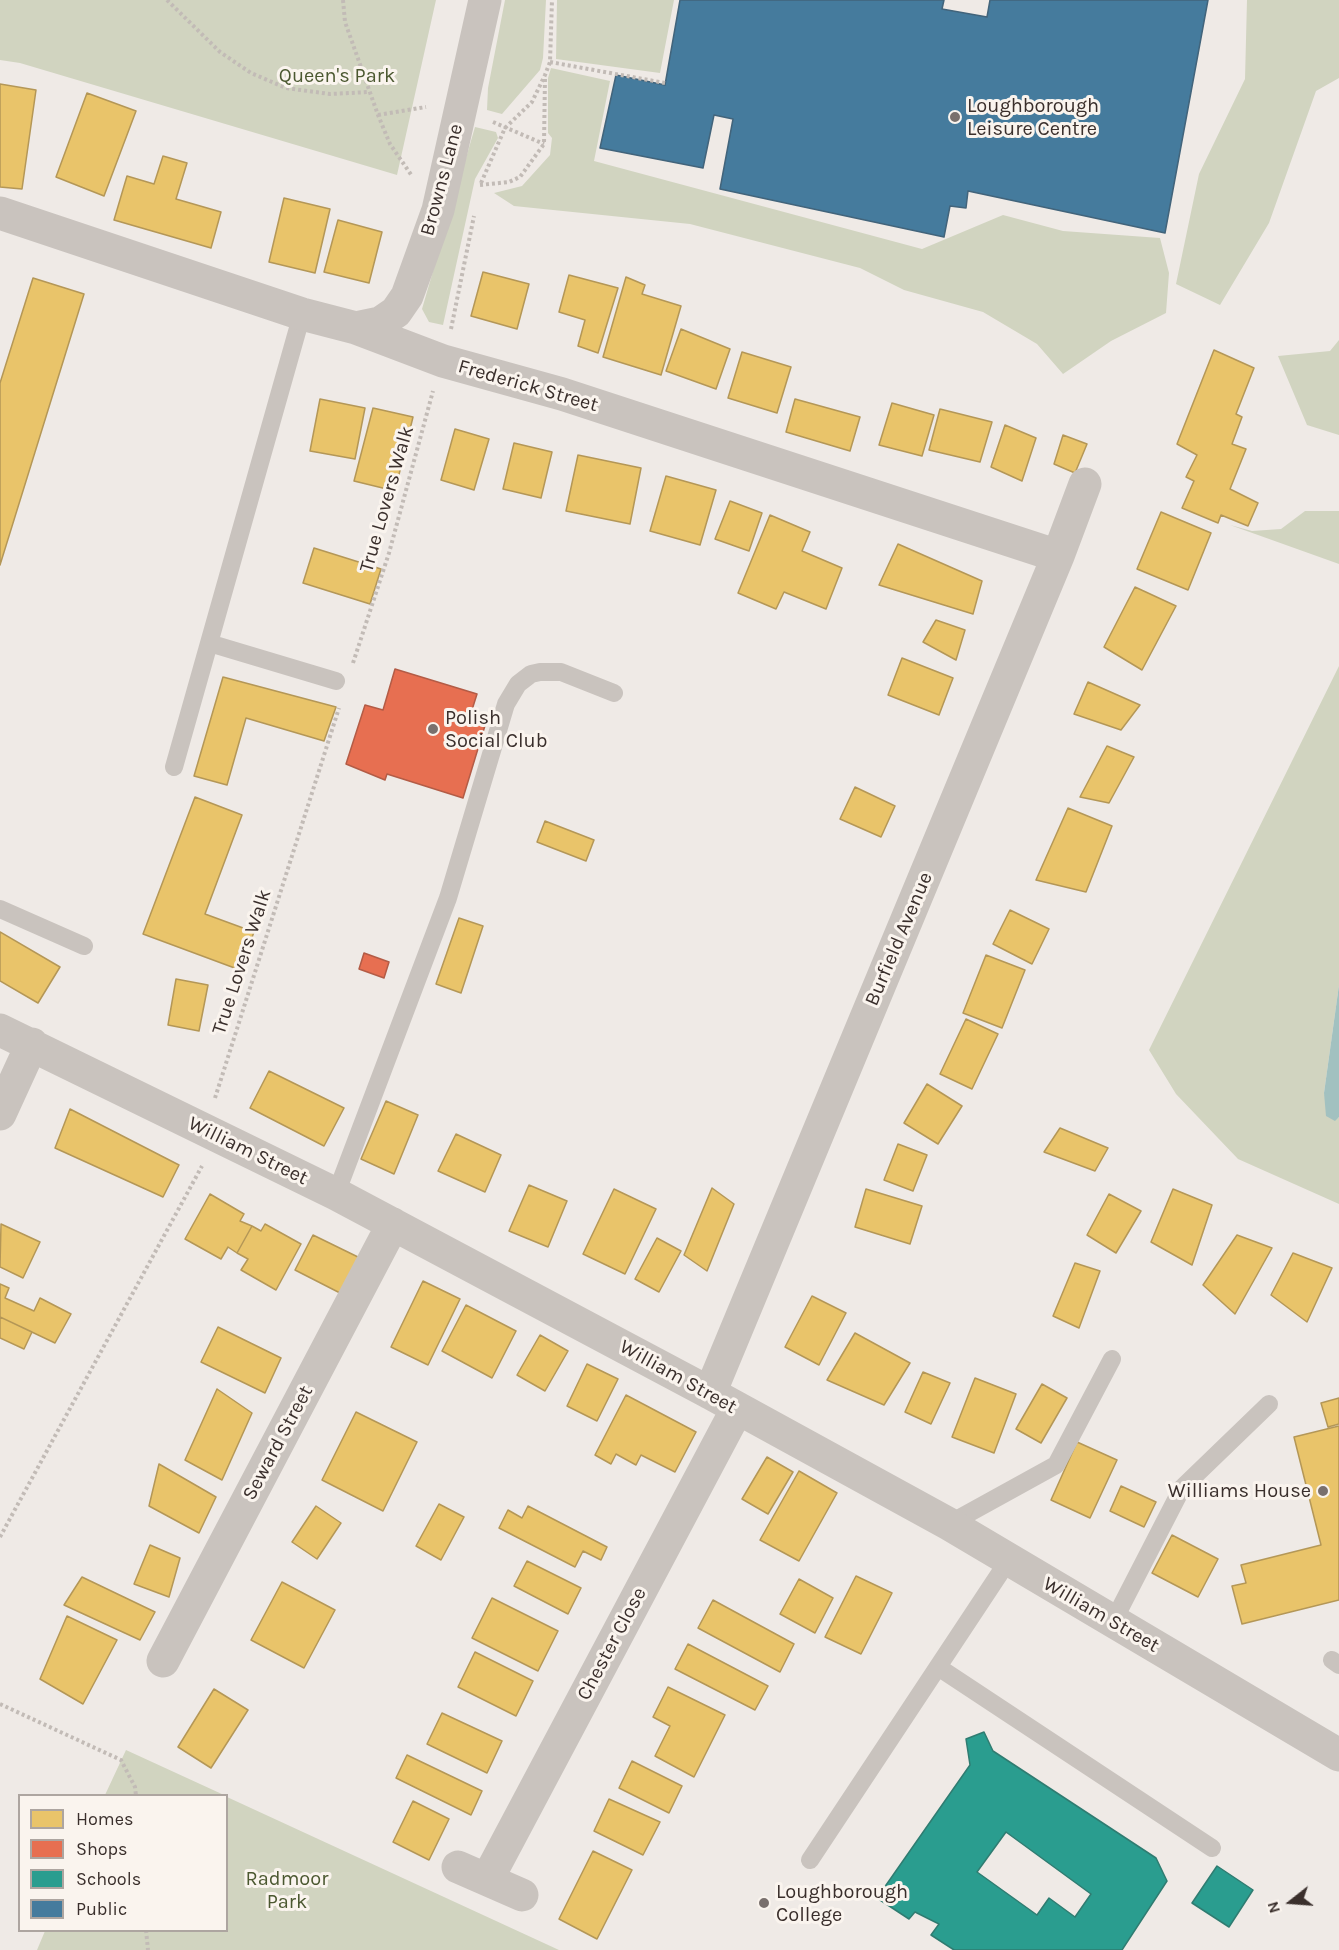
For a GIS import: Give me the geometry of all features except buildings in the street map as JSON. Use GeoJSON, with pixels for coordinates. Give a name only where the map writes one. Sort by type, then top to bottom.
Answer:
{"type":"FeatureCollection","features":[{"type":"Feature","properties":{"kind":"street","name":"Browns Lane"},"geometry":{"type":"LineString","coordinates":[[356,327],[380,323],[396,312],[407,296],[438,210],[485,0]]}},
{"type":"Feature","properties":{"kind":"street","name":"Frederick Street"},"geometry":{"type":"LineString","coordinates":[[2,222],[302,314],[356,327],[443,361],[562,394],[1058,556]]}},
{"type":"Feature","properties":{"kind":"street","name":"Burfield Avenue"},"geometry":{"type":"LineString","coordinates":[[723,1401],[1085,484]]}},
{"type":"Feature","properties":{"kind":"street","name":"William Street"},"geometry":{"type":"LineString","coordinates":[[0,1030],[336,1194],[723,1401],[949,1524],[1339,1755]]}},
{"type":"Feature","properties":{"kind":"street"},"geometry":{"type":"LineString","coordinates":[[0,1114],[32,1044]]}},
{"type":"Feature","properties":{"kind":"street","name":"Seward Street"},"geometry":{"type":"LineString","coordinates":[[163,1661],[393,1224]]}},
{"type":"Feature","properties":{"kind":"street","name":"Chester Close"},"geometry":{"type":"LineString","coordinates":[[488,1878],[723,1401]]}},
{"type":"Feature","properties":{"kind":"street"},"geometry":{"type":"LineString","coordinates":[[458,1867],[488,1878],[522,1895]]}},
{"type":"Feature","properties":{"kind":"lane"},"geometry":{"type":"LineString","coordinates":[[174,767],[302,314]]}},
{"type":"Feature","properties":{"kind":"lane"},"geometry":{"type":"LineString","coordinates":[[209,643],[336,681]]}},
{"type":"Feature","properties":{"kind":"lane"},"geometry":{"type":"LineString","coordinates":[[336,1194],[448,898],[506,704],[518,684],[531,674],[540,672],[561,672],[614,693]]}},
{"type":"Feature","properties":{"kind":"lane"},"geometry":{"type":"LineString","coordinates":[[0,909],[84,946]]}},
{"type":"Feature","properties":{"kind":"lane"},"geometry":{"type":"LineString","coordinates":[[949,1524],[1056,1465],[1113,1359]]}},
{"type":"Feature","properties":{"kind":"lane"},"geometry":{"type":"LineString","coordinates":[[1113,1622],[1182,1488],[1269,1404]]}},
{"type":"Feature","properties":{"kind":"lane"},"geometry":{"type":"LineString","coordinates":[[810,1860],[1008,1561]]}},
{"type":"Feature","properties":{"kind":"lane"},"geometry":{"type":"LineString","coordinates":[[938,1667],[1212,1848]]}},
{"type":"Feature","properties":{"kind":"path"},"geometry":{"type":"LineString","coordinates":[[167,0],[220,52],[251,73],[286,88],[330,94],[369,92]]}},
{"type":"Feature","properties":{"kind":"path"},"geometry":{"type":"LineString","coordinates":[[343,0],[345,22],[390,144],[405,169],[438,210]]}},
{"type":"Feature","properties":{"kind":"path"},"geometry":{"type":"LineString","coordinates":[[478,196],[480,185],[505,128],[532,102],[546,75],[550,62],[552,0]]}},
{"type":"Feature","properties":{"kind":"path"},"geometry":{"type":"LineString","coordinates":[[550,62],[665,83]]}},
{"type":"Feature","properties":{"kind":"path"},"geometry":{"type":"LineString","coordinates":[[480,185],[509,182],[520,177],[544,144],[546,75]]}},
{"type":"Feature","properties":{"kind":"path"},"geometry":{"type":"LineString","coordinates":[[378,115],[426,106]]}},
{"type":"Feature","properties":{"kind":"path"},"geometry":{"type":"LineString","coordinates":[[489,120],[544,144]]}},
{"type":"Feature","properties":{"kind":"path","name":"True Lovers Walk"},"geometry":{"type":"LineString","coordinates":[[353,666],[389,553],[443,361],[476,208]]}},
{"type":"Feature","properties":{"kind":"path","name":"True Lovers Walk"},"geometry":{"type":"LineString","coordinates":[[218,1138],[212,1105],[342,699]]}},
{"type":"Feature","properties":{"kind":"path"},"geometry":{"type":"LineString","coordinates":[[0,1537],[218,1138]]}},
{"type":"Feature","properties":{"kind":"path"},"geometry":{"type":"LineString","coordinates":[[0,1704],[121,1760],[135,1787],[136,1794]]}},
{"type":"Feature","properties":{"kind":"path"},"geometry":{"type":"LineString","coordinates":[[146,1932],[147,1950]]}},
{"type":"Feature","properties":{"kind":"green space","name":"Queen's Park"},"geometry":{"type":"Polygon","coordinates":[[[0,0],[436,0],[397,175],[20,63],[0,60],[0,0]]]}},
{"type":"Feature","properties":{"kind":"green space"},"geometry":{"type":"Polygon","coordinates":[[[505,0],[546,0],[543,58],[540,70],[502,114],[487,110],[488,88],[505,0]]]}},
{"type":"Feature","properties":{"kind":"green space"},"geometry":{"type":"Polygon","coordinates":[[[557,0],[674,0],[660,73],[556,59],[557,0]]]}},
{"type":"Feature","properties":{"kind":"green space"},"geometry":{"type":"Polygon","coordinates":[[[1247,0],[1339,0],[1339,78],[1316,91],[1269,223],[1220,305],[1176,284],[1199,174],[1245,79],[1247,0]]]}},
{"type":"Feature","properties":{"kind":"green space"},"geometry":{"type":"Polygon","coordinates":[[[551,68],[610,81],[594,161],[922,249],[1003,215],[1063,231],[1160,238],[1169,273],[1166,313],[1111,341],[1063,374],[1037,344],[983,312],[904,290],[860,268],[690,224],[514,206],[494,193],[522,186],[550,155],[552,138],[548,133],[548,78],[551,68]]]}},
{"type":"Feature","properties":{"kind":"green space"},"geometry":{"type":"Polygon","coordinates":[[[475,127],[496,132],[498,138],[475,179],[443,325],[429,322],[422,309],[475,127]]]}},
{"type":"Feature","properties":{"kind":"green space"},"geometry":{"type":"Polygon","coordinates":[[[1339,340],[1339,435],[1307,425],[1278,356],[1330,351],[1339,340]]]}},
{"type":"Feature","properties":{"kind":"green space"},"geometry":{"type":"Polygon","coordinates":[[[1305,511],[1339,511],[1339,564],[1230,525],[1252,531],[1281,529],[1305,511]]]}},
{"type":"Feature","properties":{"kind":"green space"},"geometry":{"type":"Polygon","coordinates":[[[1339,666],[1339,985],[1324,1093],[1335,1120],[1339,1117],[1339,1204],[1238,1159],[1176,1094],[1149,1050],[1339,666]]]}},
{"type":"Feature","properties":{"kind":"green space"},"geometry":{"type":"Polygon","coordinates":[[[126,1750],[222,1794],[105,1794],[126,1750]]]}},
{"type":"Feature","properties":{"kind":"green space","name":"Radmoor Park"},"geometry":{"type":"Polygon","coordinates":[[[228,1797],[559,1950],[37,1950],[45,1932],[228,1932],[228,1797]]]}},
{"type":"Feature","properties":{"kind":"water"},"geometry":{"type":"Polygon","coordinates":[[[1339,985],[1339,1117],[1335,1121],[1326,1116],[1324,1093],[1339,985]]]}},
{"type":"Feature","properties":{"kind":"place","name":"Loughborough Leisure Centre"},"geometry":{"type":"Point","coordinates":[955,117]}},
{"type":"Feature","properties":{"kind":"place","name":"Polish Social Club"},"geometry":{"type":"Point","coordinates":[433,729]}},
{"type":"Feature","properties":{"kind":"place","name":"Williams House"},"geometry":{"type":"Point","coordinates":[1323,1491]}},
{"type":"Feature","properties":{"kind":"place","name":"Loughborough College"},"geometry":{"type":"Point","coordinates":[764,1903]}}]}
